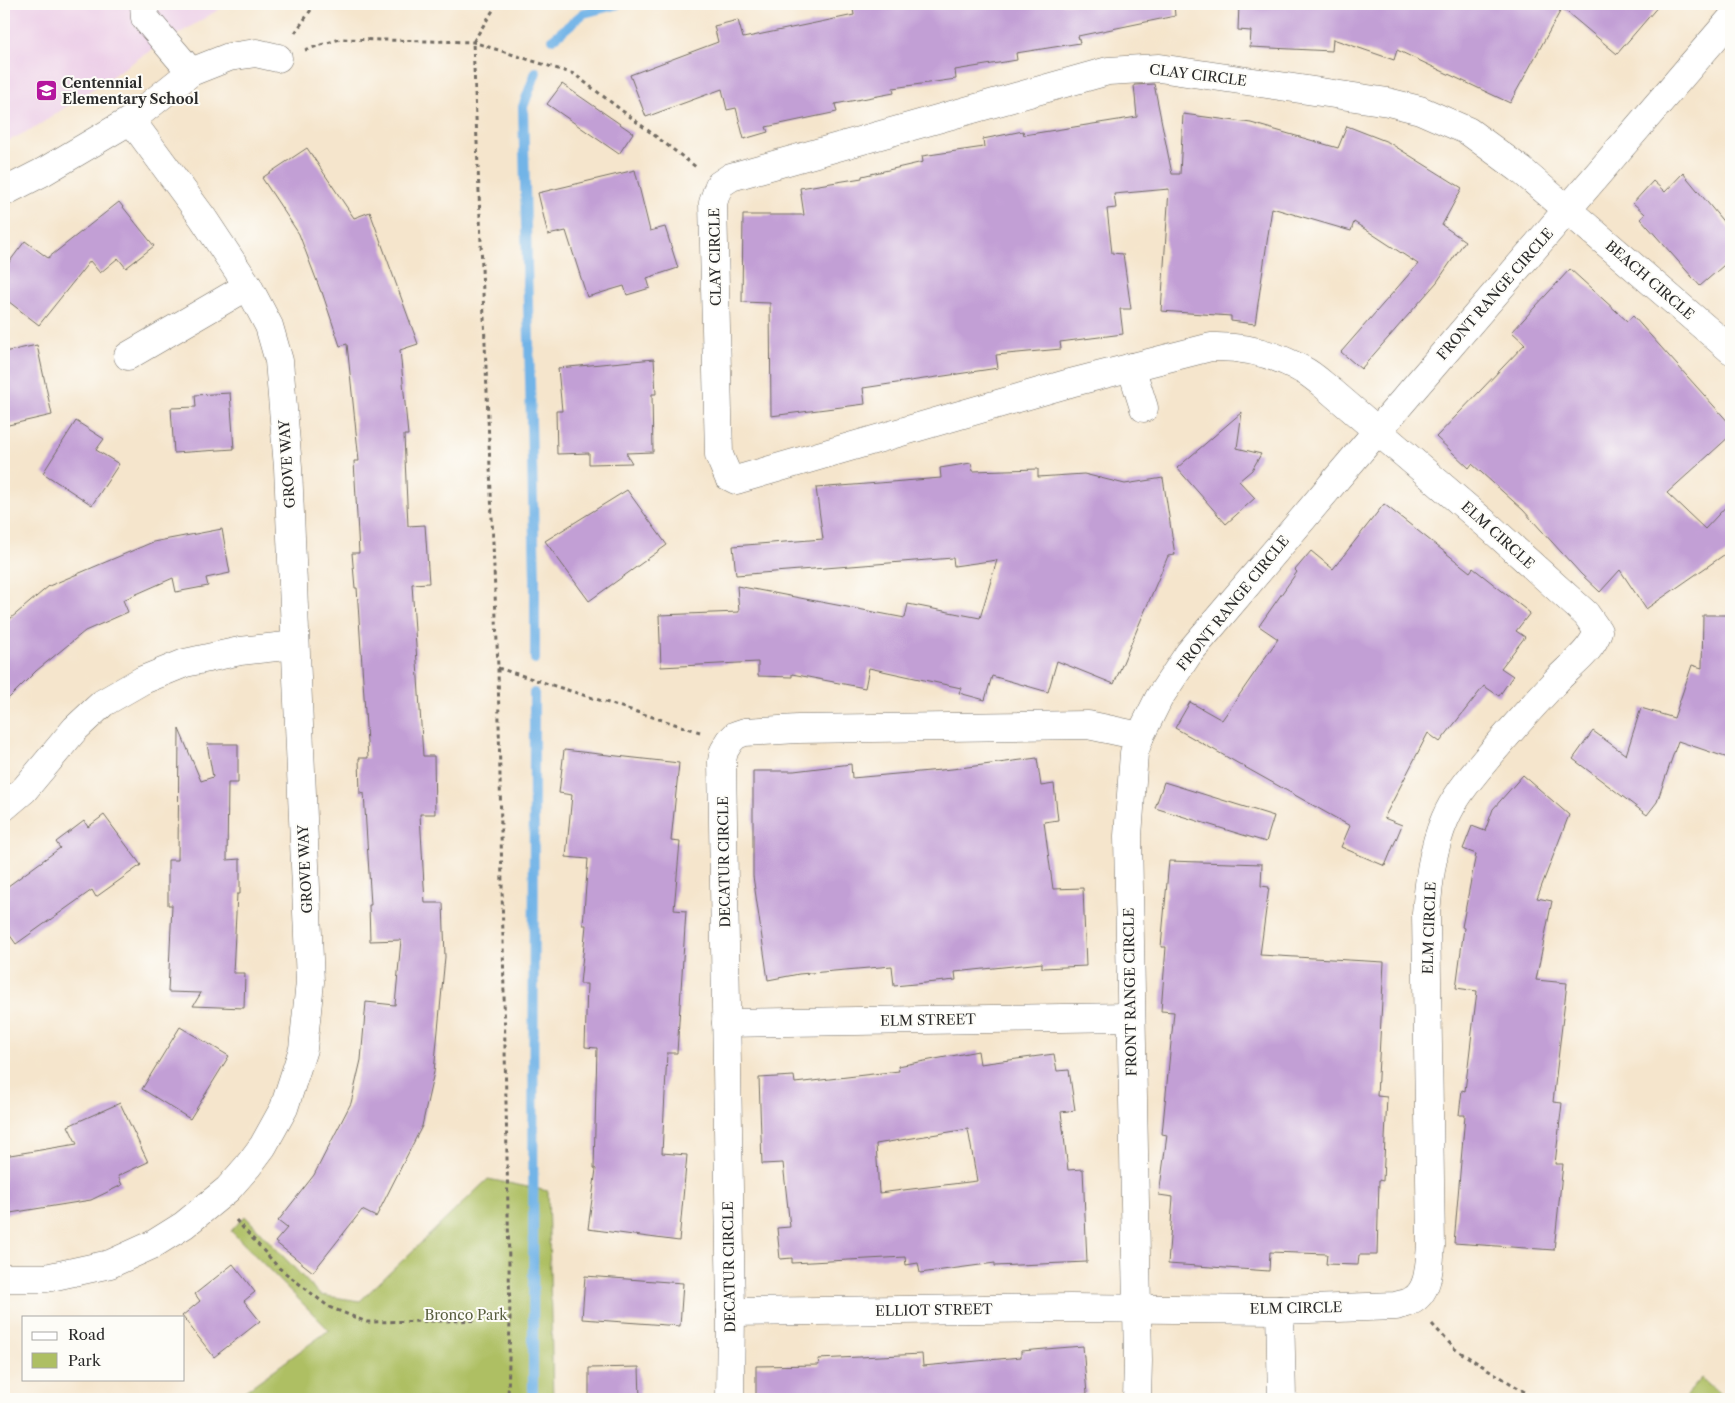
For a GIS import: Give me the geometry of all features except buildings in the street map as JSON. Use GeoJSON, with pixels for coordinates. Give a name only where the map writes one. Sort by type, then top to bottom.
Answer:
{"type":"FeatureCollection","features":[{"type":"Feature","properties":{"kind":"street"},"geometry":{"type":"LineString","coordinates":[[144,4],[145,18],[190,72]]}},
{"type":"Feature","properties":{"kind":"street","name":"FRONT RANGE CIRCLE"},"geometry":{"type":"LineString","coordinates":[[1137,1399],[1138,1361],[1128,836],[1134,753],[1140,736],[1159,698],[1189,652],[1731,19]]}},
{"type":"Feature","properties":{"kind":"street"},"geometry":{"type":"LineString","coordinates":[[4,192],[43,172],[131,120],[190,72],[229,57],[256,54],[278,58]]}},
{"type":"Feature","properties":{"kind":"street","name":"CLAY CIRCLE"},"geometry":{"type":"LineString","coordinates":[[1378,430],[1304,370],[1247,349],[1230,346],[1211,347],[1070,383],[736,480],[728,476],[719,455],[713,202],[720,185],[731,177],[1108,70],[1159,68],[1388,102],[1420,110],[1468,131],[1521,170],[1568,210]]}},
{"type":"Feature","properties":{"kind":"street","name":"GROVE WAY"},"geometry":{"type":"LineString","coordinates":[[4,1278],[46,1278],[110,1264],[152,1245],[184,1225],[228,1189],[263,1146],[284,1108],[303,1049],[310,982],[288,467],[279,360],[269,326],[248,286],[203,218],[131,120]]}},
{"type":"Feature","properties":{"kind":"street","name":"BEACH CIRCLE"},"geometry":{"type":"LineString","coordinates":[[1568,210],[1731,350]]}},
{"type":"Feature","properties":{"kind":"street"},"geometry":{"type":"LineString","coordinates":[[128,356],[248,286]]}},
{"type":"Feature","properties":{"kind":"street"},"geometry":{"type":"LineString","coordinates":[[1131,368],[1144,408]]}},
{"type":"Feature","properties":{"kind":"street","name":"ELM CIRCLE"},"geometry":{"type":"LineString","coordinates":[[1137,1310],[1280,1310],[1396,1306],[1412,1301],[1421,1294],[1427,1278],[1430,1246],[1426,912],[1431,862],[1444,820],[1458,794],[1561,675],[1576,662],[1595,640],[1598,631],[1586,614],[1378,430]]}},
{"type":"Feature","properties":{"kind":"street"},"geometry":{"type":"LineString","coordinates":[[4,807],[24,790],[76,729],[103,703],[144,680],[194,661],[240,651],[295,645]]}},
{"type":"Feature","properties":{"kind":"street"},"geometry":{"type":"LineString","coordinates":[[730,741],[745,732],[798,729],[1088,725],[1140,736]]}},
{"type":"Feature","properties":{"kind":"street","name":"DECATUR CIRCLE"},"geometry":{"type":"LineString","coordinates":[[730,741],[724,750],[722,761],[730,1399]]}},
{"type":"Feature","properties":{"kind":"street","name":"ELM STREET"},"geometry":{"type":"LineString","coordinates":[[726,1023],[1131,1017]]}},
{"type":"Feature","properties":{"kind":"street","name":"ELLIOT STREET"},"geometry":{"type":"LineString","coordinates":[[730,1312],[1070,1308],[1137,1310]]}},
{"type":"Feature","properties":{"kind":"street"},"geometry":{"type":"LineString","coordinates":[[1280,1310],[1282,1399]]}},
{"type":"Feature","properties":{"kind":"path"},"geometry":{"type":"LineString","coordinates":[[278,58],[314,4],[316,4]]}},
{"type":"Feature","properties":{"kind":"path"},"geometry":{"type":"LineString","coordinates":[[497,4],[473,42],[498,668],[510,1320],[508,1399]]}},
{"type":"Feature","properties":{"kind":"path"},"geometry":{"type":"LineString","coordinates":[[278,58],[340,39],[473,42],[574,74],[720,185]]}},
{"type":"Feature","properties":{"kind":"path"},"geometry":{"type":"LineString","coordinates":[[498,668],[730,741]]}},
{"type":"Feature","properties":{"kind":"path"},"geometry":{"type":"LineString","coordinates":[[216,1199],[279,1268],[329,1307],[367,1322],[510,1320]]}},
{"type":"Feature","properties":{"kind":"path"},"geometry":{"type":"LineString","coordinates":[[1412,1301],[1454,1349],[1536,1399]]}},
{"type":"Feature","properties":{"kind":"shaded area","name":"Centennial Elementary School"},"geometry":{"type":"Polygon","coordinates":[[[4,4],[228,4],[142,56],[36,127],[4,143],[4,4]]]}},
{"type":"Feature","properties":{"kind":"green space","name":"Bronco Park"},"geometry":{"type":"Polygon","coordinates":[[[488,1179],[548,1191],[553,1399],[234,1399],[329,1330],[231,1231],[245,1216],[320,1295],[360,1301],[488,1179]]]}},
{"type":"Feature","properties":{"kind":"green space"},"geometry":{"type":"Polygon","coordinates":[[[1702,1378],[1726,1399],[1683,1399],[1702,1378]]]}},
{"type":"Feature","properties":{"kind":"waterway"},"geometry":{"type":"LineString","coordinates":[[553,39],[584,13],[619,4]]}},
{"type":"Feature","properties":{"kind":"waterway"},"geometry":{"type":"LineString","coordinates":[[535,659],[535,578],[523,107],[536,72]]}},
{"type":"Feature","properties":{"kind":"waterway"},"geometry":{"type":"LineString","coordinates":[[533,1399],[534,693]]}},
{"type":"Feature","properties":{"kind":"place","name":"Centennial Elementary School"},"geometry":{"type":"Point","coordinates":[46,91]}}]}
